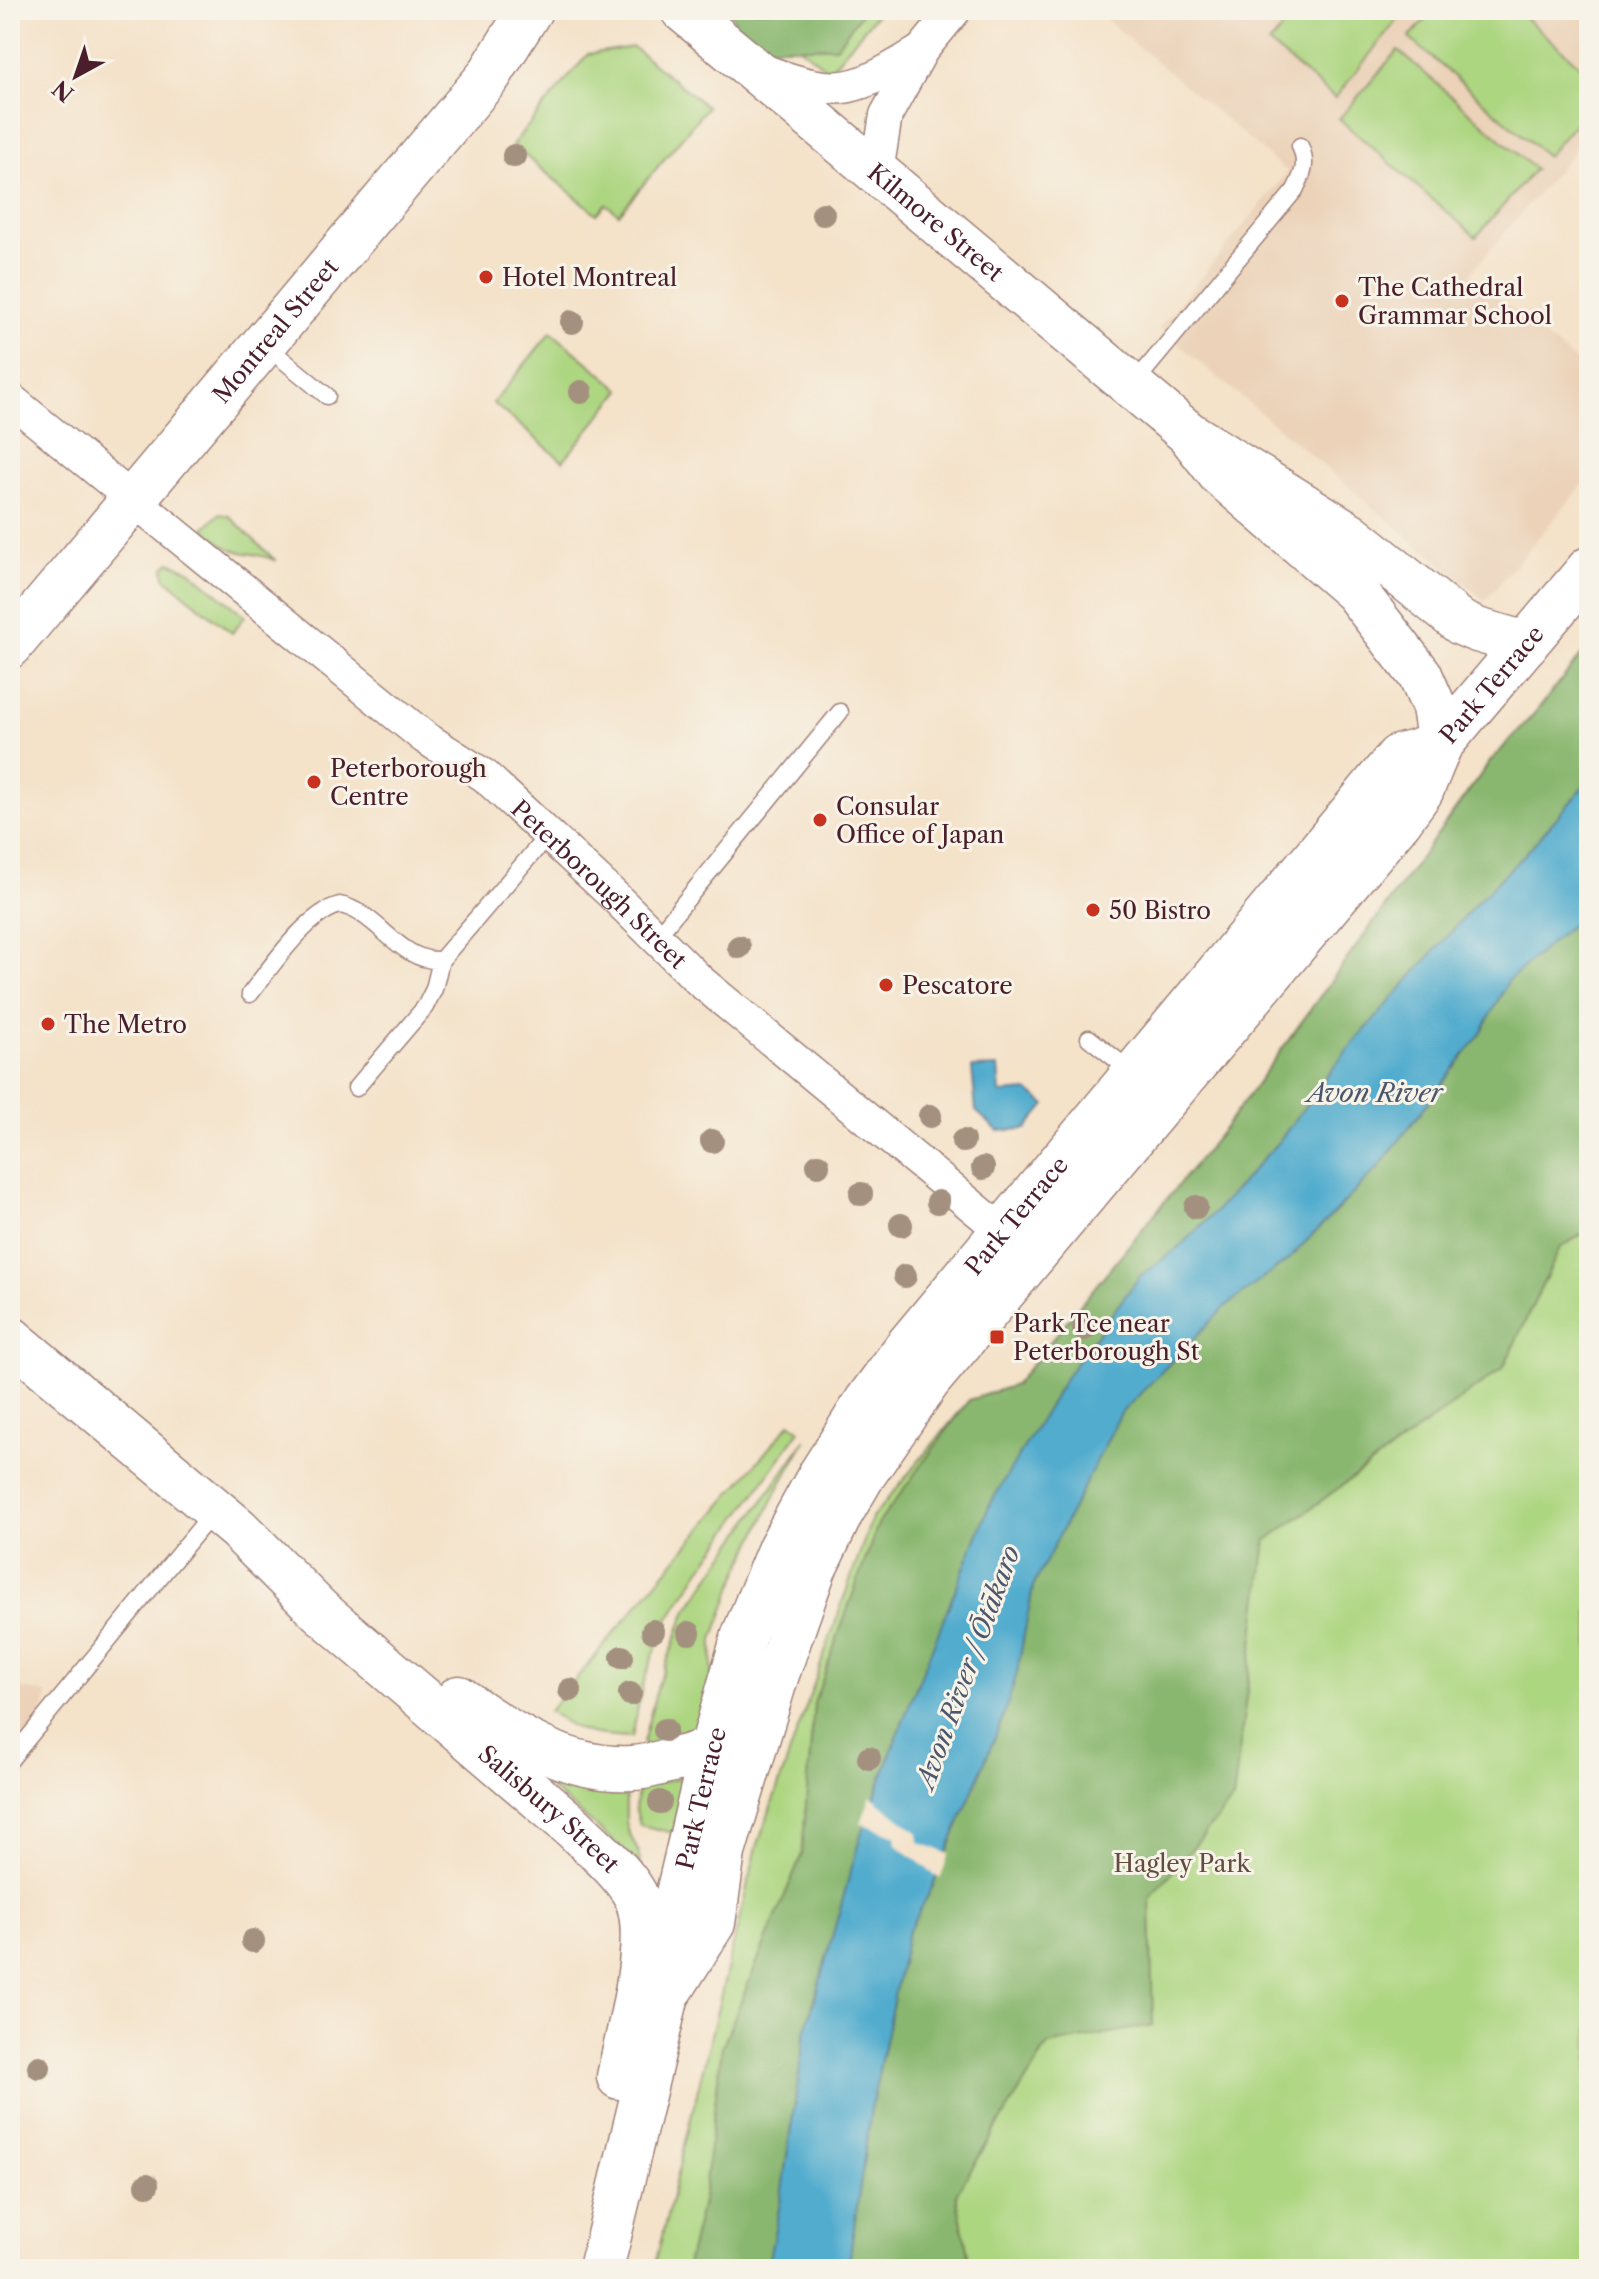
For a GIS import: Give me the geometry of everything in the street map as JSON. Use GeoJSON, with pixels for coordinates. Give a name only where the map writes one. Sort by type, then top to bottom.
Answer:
{"type":"FeatureCollection","features":[{"type":"Feature","properties":{"kind":"street","name":"Montreal Street"},"geometry":{"type":"LineString","coordinates":[[10,646],[488,77],[530,10]]}},
{"type":"Feature","properties":{"kind":"street","name":"Kilmore Street"},"geometry":{"type":"LineString","coordinates":[[683,10],[1189,434],[1351,535],[1461,623],[1526,644]]}},
{"type":"Feature","properties":{"kind":"street"},"geometry":{"type":"LineString","coordinates":[[877,172],[886,115],[922,50],[955,10]]}},
{"type":"Feature","properties":{"kind":"street"},"geometry":{"type":"LineString","coordinates":[[748,65],[827,89],[847,87],[880,75],[922,50]]}},
{"type":"Feature","properties":{"kind":"street","name":"Peterborough Street"},"geometry":{"type":"LineString","coordinates":[[10,399],[424,737],[485,776],[700,981],[1018,1244]]}},
{"type":"Feature","properties":{"kind":"street","name":"Kilmore Street"},"geometry":{"type":"LineString","coordinates":[[1189,434],[1220,474],[1330,568],[1371,610],[1420,675],[1434,707],[1440,745]]}},
{"type":"Feature","properties":{"kind":"street","name":"Park Terrace"},"geometry":{"type":"LineString","coordinates":[[1149,1086],[1400,820],[1421,791],[1440,745],[1589,569]]}},
{"type":"Feature","properties":{"kind":"street","name":"Park Terrace"},"geometry":{"type":"LineString","coordinates":[[601,2269],[667,1995],[677,1898],[712,1748],[753,1609],[780,1548],[820,1475],[883,1378],[1018,1244],[1149,1086],[1398,757],[1440,745]]}},
{"type":"Feature","properties":{"kind":"street","name":"Park Terrace"},"geometry":{"type":"LineString","coordinates":[[667,1995],[713,1923],[723,1852],[776,1677],[814,1569],[842,1511],[1018,1244]]}},
{"type":"Feature","properties":{"kind":"street","name":"Salisbury Street"},"geometry":{"type":"LineString","coordinates":[[10,1338],[226,1519],[319,1610],[574,1828],[611,1864],[633,1892],[641,1909],[644,1937],[616,2091],[622,2187]]}},
{"type":"Feature","properties":{"kind":"street","name":"Salisbury Street"},"geometry":{"type":"LineString","coordinates":[[226,1519],[332,1594],[450,1692],[494,1724],[571,1761],[600,1767],[633,1768],[684,1758],[729,1738],[746,1716],[783,1607],[814,1569]]}},
{"type":"Feature","properties":{"kind":"lane"},"geometry":{"type":"LineString","coordinates":[[1132,386],[1295,190],[1304,173],[1305,159],[1300,146]]}},
{"type":"Feature","properties":{"kind":"lane"},"geometry":{"type":"LineString","coordinates":[[264,344],[327,396]]}},
{"type":"Feature","properties":{"kind":"lane"},"geometry":{"type":"LineString","coordinates":[[656,937],[840,712]]}},
{"type":"Feature","properties":{"kind":"lane"},"geometry":{"type":"LineString","coordinates":[[356,1088],[425,1007],[434,989],[441,960],[548,835]]}},
{"type":"Feature","properties":{"kind":"lane"},"geometry":{"type":"LineString","coordinates":[[250,994],[286,949],[321,913],[340,905],[363,912],[392,939],[413,953],[441,960]]}},
{"type":"Feature","properties":{"kind":"lane"},"geometry":{"type":"LineString","coordinates":[[1089,1038],[1149,1086]]}},
{"type":"Feature","properties":{"kind":"lane"},"geometry":{"type":"LineString","coordinates":[[10,1760],[226,1519]]}},
{"type":"Feature","properties":{"kind":"shaded area","name":"The Cathedral Grammar School"},"geometry":{"type":"Polygon","coordinates":[[[1095,10],[1589,10],[1589,133],[1470,274],[1589,373],[1589,477],[1485,601],[1159,328],[1288,172],[1095,10]]]}},
{"type":"Feature","properties":{"kind":"shaded area"},"geometry":{"type":"Polygon","coordinates":[[[10,1686],[48,1694],[10,1828],[10,1686]]]}},
{"type":"Feature","properties":{"kind":"green space"},"geometry":{"type":"Polygon","coordinates":[[[730,10],[864,10],[836,47],[763,47],[741,38],[730,10]]]}},
{"type":"Feature","properties":{"kind":"green space"},"geometry":{"type":"Polygon","coordinates":[[[755,10],[880,10],[829,71],[755,10]]]}},
{"type":"Feature","properties":{"kind":"green space"},"geometry":{"type":"Polygon","coordinates":[[[1297,10],[1405,10],[1335,98],[1269,44],[1297,10]]]}},
{"type":"Feature","properties":{"kind":"green space"},"geometry":{"type":"Polygon","coordinates":[[[1433,10],[1516,10],[1589,73],[1589,107],[1547,156],[1409,38],[1433,10]]]}},
{"type":"Feature","properties":{"kind":"green space"},"geometry":{"type":"Polygon","coordinates":[[[633,47],[707,107],[619,214],[606,204],[597,214],[512,145],[588,54],[633,47]]]}},
{"type":"Feature","properties":{"kind":"green space"},"geometry":{"type":"Polygon","coordinates":[[[1398,50],[1535,169],[1476,237],[1339,119],[1398,50]]]}},
{"type":"Feature","properties":{"kind":"green space"},"geometry":{"type":"Polygon","coordinates":[[[551,332],[621,390],[563,461],[493,403],[551,332]]]}},
{"type":"Feature","properties":{"kind":"green space"},"geometry":{"type":"Polygon","coordinates":[[[219,514],[229,516],[276,561],[237,551],[220,542],[204,528],[219,514]]]}},
{"type":"Feature","properties":{"kind":"green space"},"geometry":{"type":"Polygon","coordinates":[[[170,562],[189,570],[245,616],[232,633],[165,578],[164,568],[170,562]]]}},
{"type":"Feature","properties":{"kind":"green space","name":"Hagley Park"},"geometry":{"type":"Polygon","coordinates":[[[1589,646],[1589,2269],[654,2269],[757,1847],[872,1518],[969,1400],[1015,1385],[1224,1129],[1490,762],[1589,646]]]}},
{"type":"Feature","properties":{"kind":"green space"},"geometry":{"type":"Polygon","coordinates":[[[1589,646],[1589,1230],[1560,1248],[1503,1368],[1266,1541],[1233,1800],[1150,1898],[1153,2025],[1048,2045],[956,2194],[971,2269],[686,2269],[703,2198],[722,2047],[802,1854],[814,1703],[878,1524],[969,1400],[1015,1385],[1224,1129],[1490,762],[1589,646]]]}},
{"type":"Feature","properties":{"kind":"green space"},"geometry":{"type":"Polygon","coordinates":[[[790,1423],[800,1430],[664,1626],[642,1687],[632,1737],[588,1732],[549,1711],[790,1423]]]}},
{"type":"Feature","properties":{"kind":"green space"},"geometry":{"type":"Polygon","coordinates":[[[806,1439],[737,1575],[713,1639],[712,1675],[697,1727],[682,1741],[652,1751],[643,1742],[658,1685],[687,1610],[806,1439]]]}},
{"type":"Feature","properties":{"kind":"green space"},"geometry":{"type":"Polygon","coordinates":[[[496,1742],[623,1782],[627,1827],[640,1864],[496,1742]]]}},
{"type":"Feature","properties":{"kind":"green space"},"geometry":{"type":"Polygon","coordinates":[[[683,1777],[674,1833],[640,1825],[635,1807],[639,1788],[683,1777]]]}},
{"type":"Feature","properties":{"kind":"water","name":"Avon River"},"geometry":{"type":"Polygon","coordinates":[[[1589,781],[1589,909],[1508,981],[1481,1033],[1378,1168],[1289,1259],[1225,1307],[1121,1413],[1033,1587],[1017,1673],[1003,1718],[932,1888],[907,1934],[871,2109],[848,2269],[767,2269],[805,2033],[862,1831],[989,1506],[1067,1375],[1140,1276],[1179,1247],[1218,1209],[1279,1141],[1344,1054],[1589,781]]]}},
{"type":"Feature","properties":{"kind":"water"},"geometry":{"type":"Polygon","coordinates":[[[998,1067],[1000,1093],[1028,1091],[1046,1105],[1026,1129],[998,1131],[976,1111],[972,1068],[998,1067]]]}},
{"type":"Feature","properties":{"kind":"pier"},"geometry":{"type":"Polygon","coordinates":[[[871,1796],[918,1833],[919,1842],[949,1854],[940,1879],[897,1845],[896,1836],[861,1823],[871,1796]]]}},
{"type":"Feature","properties":{"kind":"place","name":"Hotel Montreal"},"geometry":{"type":"Point","coordinates":[486,277]}},
{"type":"Feature","properties":{"kind":"place","name":"The Cathedral Grammar School"},"geometry":{"type":"Point","coordinates":[1342,301]}},
{"type":"Feature","properties":{"kind":"place","name":"Peterborough Centre"},"geometry":{"type":"Point","coordinates":[314,782]}},
{"type":"Feature","properties":{"kind":"place","name":"Consular Office of Japan"},"geometry":{"type":"Point","coordinates":[820,820]}},
{"type":"Feature","properties":{"kind":"place","name":"50 Bistro"},"geometry":{"type":"Point","coordinates":[1093,910]}},
{"type":"Feature","properties":{"kind":"place","name":"Pescatore"},"geometry":{"type":"Point","coordinates":[886,985]}},
{"type":"Feature","properties":{"kind":"place","name":"The Metro"},"geometry":{"type":"Point","coordinates":[48,1024]}},
{"type":"Feature","properties":{"kind":"place","name":"Park Tce near Peterborough St"},"geometry":{"type":"Point","coordinates":[997,1337]}},
{"type":"Feature","properties":{"kind":"water label","name":"Avon River / Ōtākaro"},"geometry":{"type":"Point","coordinates":[968,1667]}}]}
